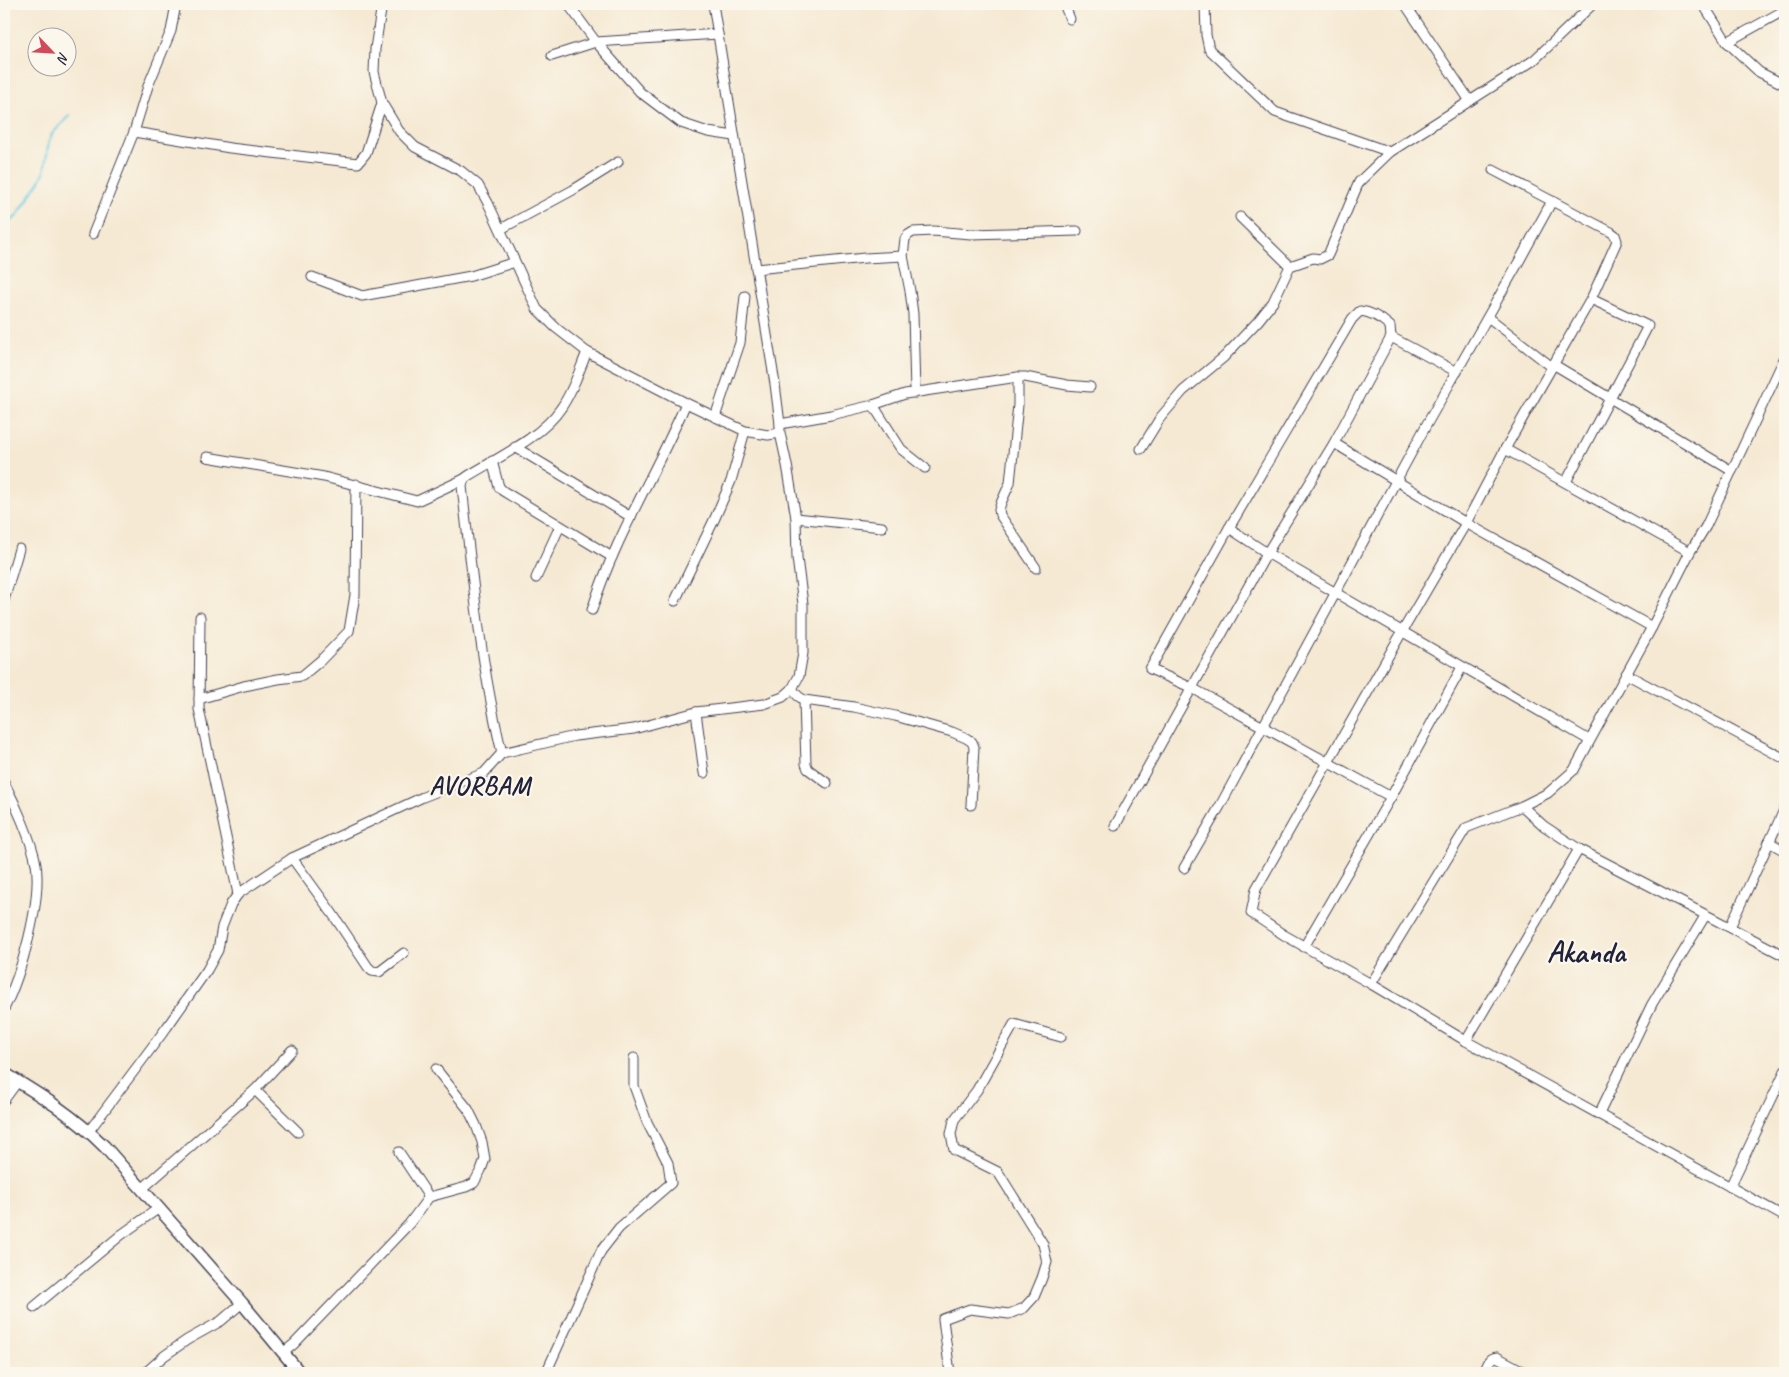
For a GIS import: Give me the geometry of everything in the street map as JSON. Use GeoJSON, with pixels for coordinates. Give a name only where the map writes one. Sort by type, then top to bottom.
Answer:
{"type":"FeatureCollection","features":[{"type":"Feature","properties":{"kind":"street"},"geometry":{"type":"LineString","coordinates":[[93,234],[134,132],[148,86],[171,31],[176,4]]}},
{"type":"Feature","properties":{"kind":"street"},"geometry":{"type":"LineString","coordinates":[[382,4],[375,49],[374,72],[382,103],[400,131],[415,147],[461,171],[478,185],[537,308],[556,328],[587,352],[745,431],[768,435],[780,429],[873,405],[905,394],[968,384],[1018,377],[1090,387]]}},
{"type":"Feature","properties":{"kind":"street"},"geometry":{"type":"LineString","coordinates":[[568,4],[596,42],[640,92],[680,123],[708,132],[734,136]]}},
{"type":"Feature","properties":{"kind":"street"},"geometry":{"type":"LineString","coordinates":[[89,1131],[208,970],[218,950],[222,927],[231,904],[238,894],[292,858],[414,801],[484,773],[502,754],[575,736],[634,728],[696,712],[764,704],[783,697],[792,689],[799,676],[804,631],[796,518],[780,429],[714,4]]}},
{"type":"Feature","properties":{"kind":"street"},"geometry":{"type":"LineString","coordinates":[[1064,4],[1070,19]]}},
{"type":"Feature","properties":{"kind":"street"},"geometry":{"type":"LineString","coordinates":[[1205,4],[1206,35],[1209,49],[1276,112],[1390,152]]}},
{"type":"Feature","properties":{"kind":"street"},"geometry":{"type":"LineString","coordinates":[[1404,4],[1470,101]]}},
{"type":"Feature","properties":{"kind":"street"},"geometry":{"type":"LineString","coordinates":[[1141,450],[1160,418],[1183,391],[1224,357],[1258,321],[1273,302],[1290,266],[1328,255],[1359,182],[1390,152],[1534,60],[1593,4]]}},
{"type":"Feature","properties":{"kind":"street"},"geometry":{"type":"LineString","coordinates":[[1703,4],[1727,42],[1760,72],[1785,85]]}},
{"type":"Feature","properties":{"kind":"street"},"geometry":{"type":"LineString","coordinates":[[1727,42],[1785,10]]}},
{"type":"Feature","properties":{"kind":"street"},"geometry":{"type":"LineString","coordinates":[[552,56],[596,42],[718,34]]}},
{"type":"Feature","properties":{"kind":"street"},"geometry":{"type":"LineString","coordinates":[[134,132],[230,148],[358,163],[366,154],[382,103]]}},
{"type":"Feature","properties":{"kind":"street"},"geometry":{"type":"LineString","coordinates":[[501,230],[573,190],[618,162]]}},
{"type":"Feature","properties":{"kind":"street"},"geometry":{"type":"LineString","coordinates":[[1493,170],[1615,234],[1617,241],[1591,299],[1505,449],[1466,523],[1256,889],[1251,913],[1268,926],[1370,984],[1466,1042],[1785,1217]]}},
{"type":"Feature","properties":{"kind":"street"},"geometry":{"type":"LineString","coordinates":[[1184,868],[1552,201]]}},
{"type":"Feature","properties":{"kind":"street"},"geometry":{"type":"LineString","coordinates":[[1240,217],[1290,266]]}},
{"type":"Feature","properties":{"kind":"street"},"geometry":{"type":"LineString","coordinates":[[915,393],[913,314],[903,256],[905,239],[913,232],[933,231],[971,234],[1077,231]]}},
{"type":"Feature","properties":{"kind":"street"},"geometry":{"type":"LineString","coordinates":[[756,269],[903,256]]}},
{"type":"Feature","properties":{"kind":"street"},"geometry":{"type":"LineString","coordinates":[[312,278],[362,296],[471,276],[516,262]]}},
{"type":"Feature","properties":{"kind":"street"},"geometry":{"type":"LineString","coordinates":[[715,417],[740,343],[745,296]]}},
{"type":"Feature","properties":{"kind":"street"},"geometry":{"type":"LineString","coordinates":[[1566,482],[1648,326],[1591,299]]}},
{"type":"Feature","properties":{"kind":"street"},"geometry":{"type":"LineString","coordinates":[[1115,826],[1192,688],[1267,553],[1334,444],[1391,336],[1390,326],[1383,320],[1367,311],[1360,311],[1352,319],[1150,668],[1192,688],[1391,797]]}},
{"type":"Feature","properties":{"kind":"street"},"geometry":{"type":"LineString","coordinates":[[1488,317],[1552,365],[1610,397],[1732,471]]}},
{"type":"Feature","properties":{"kind":"street"},"geometry":{"type":"LineString","coordinates":[[1391,336],[1457,372]]}},
{"type":"Feature","properties":{"kind":"street"},"geometry":{"type":"LineString","coordinates":[[207,457],[324,477],[417,501],[464,480],[515,447],[550,421],[561,408],[571,391],[587,352]]}},
{"type":"Feature","properties":{"kind":"street"},"geometry":{"type":"LineString","coordinates":[[1370,984],[1466,828],[1522,806],[1548,793],[1574,770],[1652,627],[1690,552],[1706,526],[1782,373],[1785,357]]}},
{"type":"Feature","properties":{"kind":"street"},"geometry":{"type":"LineString","coordinates":[[1018,377],[1018,405],[1010,483],[999,510],[1004,522],[1036,568]]}},
{"type":"Feature","properties":{"kind":"street"},"geometry":{"type":"LineString","coordinates":[[592,610],[612,557],[672,436],[686,403]]}},
{"type":"Feature","properties":{"kind":"street"},"geometry":{"type":"LineString","coordinates":[[873,405],[902,449],[925,468]]}},
{"type":"Feature","properties":{"kind":"street"},"geometry":{"type":"LineString","coordinates":[[675,601],[716,518],[731,481],[745,431]]}},
{"type":"Feature","properties":{"kind":"street"},"geometry":{"type":"LineString","coordinates":[[1334,444],[1466,523],[1652,627]]}},
{"type":"Feature","properties":{"kind":"street"},"geometry":{"type":"LineString","coordinates":[[515,447],[631,517]]}},
{"type":"Feature","properties":{"kind":"street"},"geometry":{"type":"LineString","coordinates":[[1505,449],[1690,552]]}},
{"type":"Feature","properties":{"kind":"street"},"geometry":{"type":"LineString","coordinates":[[492,461],[499,487],[503,491],[612,557]]}},
{"type":"Feature","properties":{"kind":"street"},"geometry":{"type":"LineString","coordinates":[[464,480],[462,486],[482,652],[493,716],[502,754]]}},
{"type":"Feature","properties":{"kind":"street"},"geometry":{"type":"LineString","coordinates":[[199,699],[244,686],[302,676],[321,660],[349,631],[355,595],[356,484]]}},
{"type":"Feature","properties":{"kind":"street"},"geometry":{"type":"LineString","coordinates":[[796,518],[882,527]]}},
{"type":"Feature","properties":{"kind":"street"},"geometry":{"type":"LineString","coordinates":[[536,578],[560,526]]}},
{"type":"Feature","properties":{"kind":"street"},"geometry":{"type":"LineString","coordinates":[[1230,528],[1267,553],[1589,740]]}},
{"type":"Feature","properties":{"kind":"street"},"geometry":{"type":"LineString","coordinates":[[4,600],[19,550]]}},
{"type":"Feature","properties":{"kind":"street"},"geometry":{"type":"LineString","coordinates":[[200,617],[199,709],[238,894]]}},
{"type":"Feature","properties":{"kind":"street"},"geometry":{"type":"LineString","coordinates":[[1304,947],[1391,797],[1462,667]]}},
{"type":"Feature","properties":{"kind":"street"},"geometry":{"type":"LineString","coordinates":[[1626,674],[1785,758]]}},
{"type":"Feature","properties":{"kind":"street"},"geometry":{"type":"LineString","coordinates":[[792,689],[804,700],[854,707],[895,716],[952,732],[966,738],[972,742],[974,747],[971,805]]}},
{"type":"Feature","properties":{"kind":"street"},"geometry":{"type":"LineString","coordinates":[[804,700],[806,764],[808,769],[827,783]]}},
{"type":"Feature","properties":{"kind":"street"},"geometry":{"type":"LineString","coordinates":[[696,712],[704,773]]}},
{"type":"Feature","properties":{"kind":"street"},"geometry":{"type":"LineString","coordinates":[[4,782],[34,853],[36,881],[35,910],[14,984],[4,1009]]}},
{"type":"Feature","properties":{"kind":"street"},"geometry":{"type":"LineString","coordinates":[[1522,806],[1544,826],[1579,849],[1785,956]]}},
{"type":"Feature","properties":{"kind":"street"},"geometry":{"type":"LineString","coordinates":[[1730,927],[1785,808]]}},
{"type":"Feature","properties":{"kind":"street"},"geometry":{"type":"LineString","coordinates":[[1769,842],[1785,851]]}},
{"type":"Feature","properties":{"kind":"street"},"geometry":{"type":"LineString","coordinates":[[1466,1042],[1579,849]]}},
{"type":"Feature","properties":{"kind":"street"},"geometry":{"type":"LineString","coordinates":[[292,858],[372,971],[379,972],[404,953]]}},
{"type":"Feature","properties":{"kind":"street"},"geometry":{"type":"LineString","coordinates":[[1599,1114],[1652,1004],[1705,916]]}},
{"type":"Feature","properties":{"kind":"street"},"geometry":{"type":"LineString","coordinates":[[950,1373],[943,1319],[970,1309],[1008,1314],[1024,1308],[1034,1297],[1047,1262],[1043,1244],[998,1172],[954,1150],[951,1134],[954,1120],[977,1090],[1014,1024],[1061,1037]]}},
{"type":"Feature","properties":{"kind":"street"},"geometry":{"type":"LineString","coordinates":[[142,1189],[255,1090],[292,1050]]}},
{"type":"Feature","properties":{"kind":"street"},"geometry":{"type":"LineString","coordinates":[[546,1373],[602,1251],[619,1228],[671,1183],[668,1163],[647,1122],[634,1086],[634,1058]]}},
{"type":"Feature","properties":{"kind":"street"},"geometry":{"type":"LineString","coordinates":[[283,1353],[379,1257],[409,1224],[429,1197],[474,1183],[482,1170],[485,1159],[482,1142],[468,1109],[436,1069]]}},
{"type":"Feature","properties":{"kind":"street"},"geometry":{"type":"LineString","coordinates":[[1730,1187],[1785,1071]]}},
{"type":"Feature","properties":{"kind":"street"},"geometry":{"type":"LineString","coordinates":[[4,1072],[64,1110],[89,1131],[242,1303],[300,1373]]}},
{"type":"Feature","properties":{"kind":"street"},"geometry":{"type":"LineString","coordinates":[[4,1100],[18,1081]]}},
{"type":"Feature","properties":{"kind":"street"},"geometry":{"type":"LineString","coordinates":[[255,1090],[298,1132]]}},
{"type":"Feature","properties":{"kind":"street"},"geometry":{"type":"LineString","coordinates":[[399,1152],[429,1197]]}},
{"type":"Feature","properties":{"kind":"street"},"geometry":{"type":"LineString","coordinates":[[34,1306],[121,1235],[159,1208]]}},
{"type":"Feature","properties":{"kind":"street"},"geometry":{"type":"LineString","coordinates":[[145,1373],[186,1340],[221,1321],[242,1303]]}},
{"type":"Feature","properties":{"kind":"street"},"geometry":{"type":"LineString","coordinates":[[1484,1373],[1490,1360],[1497,1358],[1527,1373]]}},
{"type":"Feature","properties":{"kind":"waterway"},"geometry":{"type":"LineString","coordinates":[[4,226],[16,217],[40,181],[44,172],[52,134],[70,115]]}},
{"type":"Feature","properties":{"kind":"district","name":"AVORBAM"},"geometry":{"type":"Point","coordinates":[480,786]}},
{"type":"Feature","properties":{"kind":"district","name":"Akanda"},"geometry":{"type":"Point","coordinates":[1586,952]}}]}
